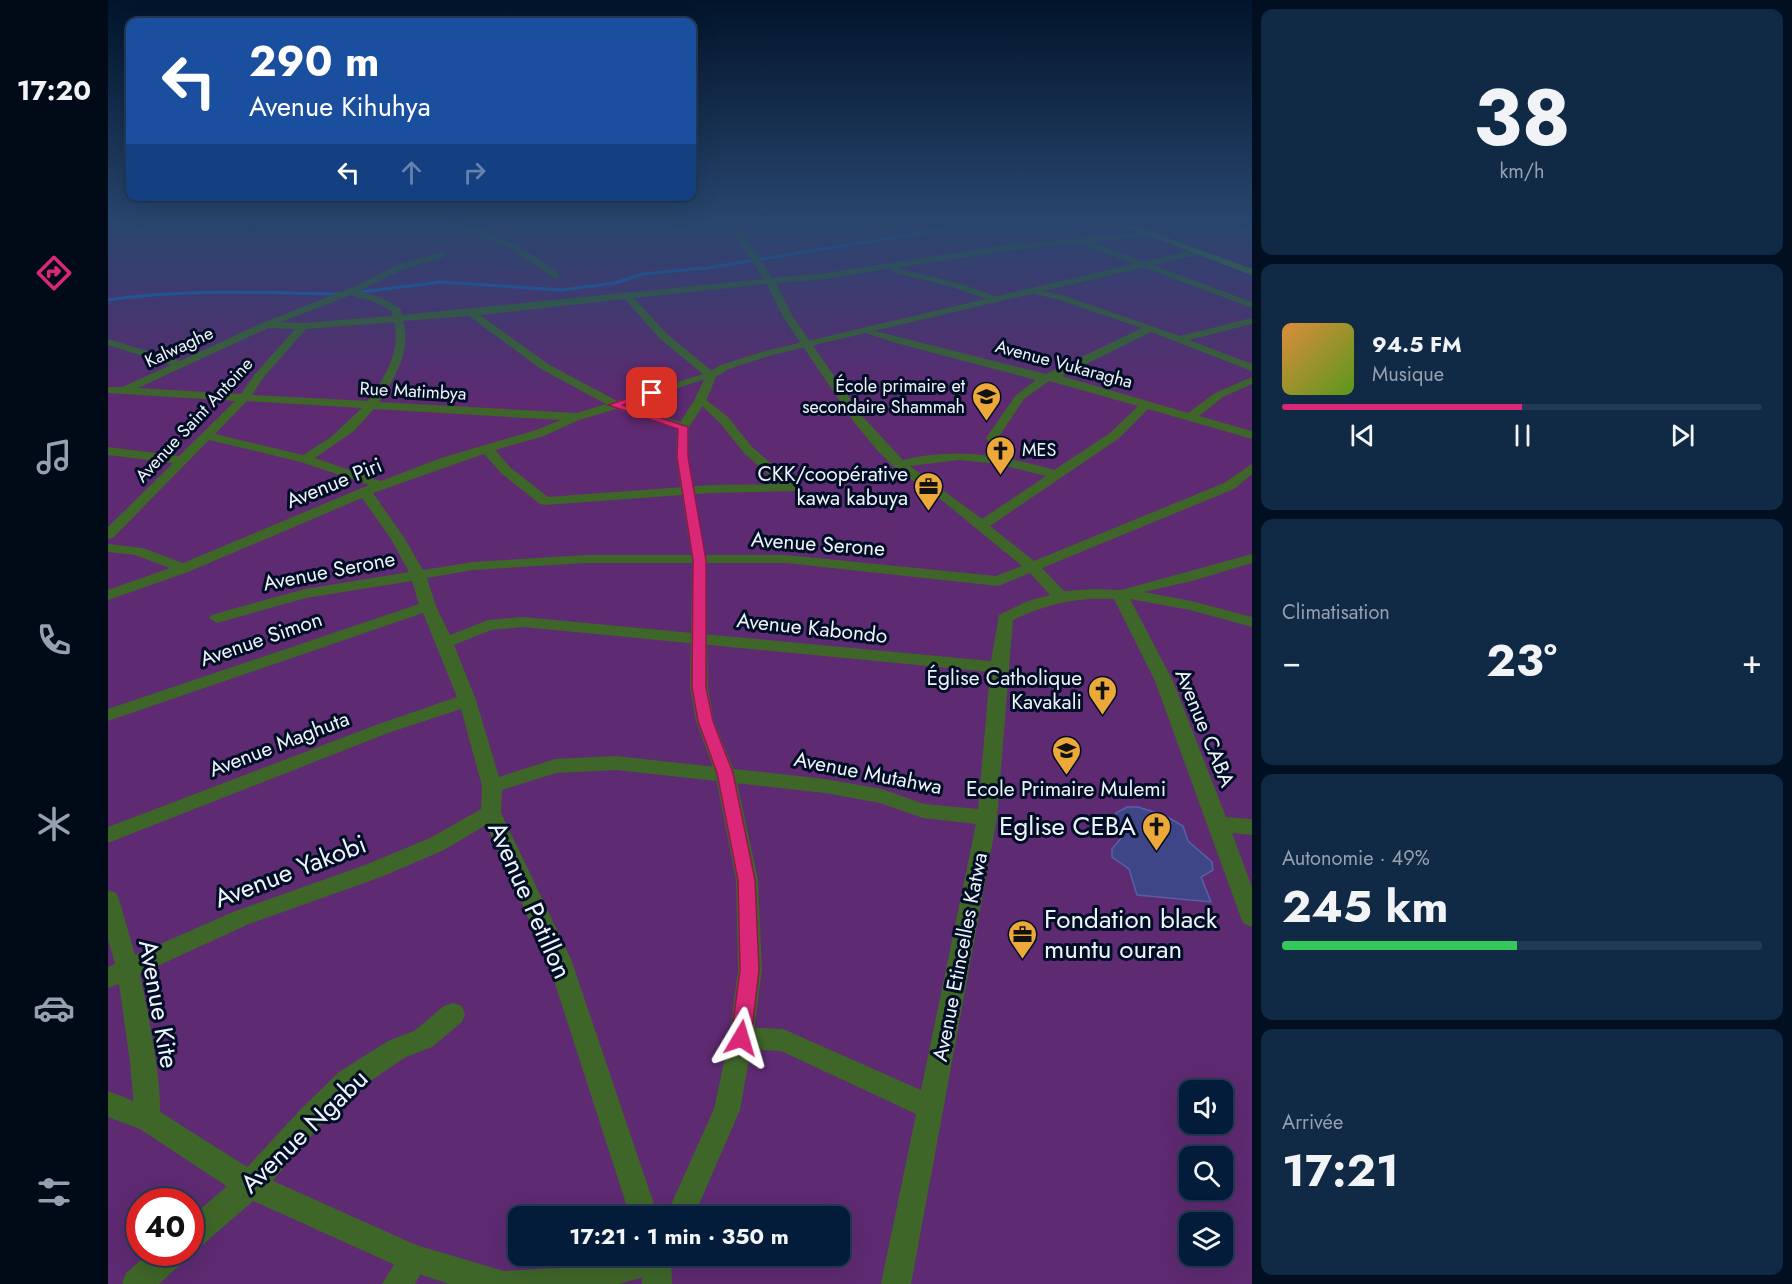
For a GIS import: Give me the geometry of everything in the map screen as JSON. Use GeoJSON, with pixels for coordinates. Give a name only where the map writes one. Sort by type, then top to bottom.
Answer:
{"type":"FeatureCollection","features":[{"type":"Feature","properties":{"kind":"street","name":"Kalwaghe"},"geometry":{"type":"LineString","coordinates":[[108,400],[122,391],[266,325],[368,282]]}},
{"type":"Feature","properties":{"kind":"street"},"geometry":{"type":"LineString","coordinates":[[266,325],[303,326],[471,313],[761,282]]}},
{"type":"Feature","properties":{"kind":"street"},"geometry":{"type":"LineString","coordinates":[[770,282],[788,317],[806,344],[858,419],[881,447],[900,465],[949,499],[1034,568],[1060,596],[1119,594],[1198,607],[1252,622]]}},
{"type":"Feature","properties":{"kind":"street"},"geometry":{"type":"LineString","coordinates":[[942,282],[995,299]]}},
{"type":"Feature","properties":{"kind":"street","name":"Rue Matimbya"},"geometry":{"type":"LineString","coordinates":[[108,390],[372,407],[578,417],[711,375],[746,360],[1072,282]]}},
{"type":"Feature","properties":{"kind":"street"},"geometry":{"type":"LineString","coordinates":[[1195,282],[1252,305]]}},
{"type":"Feature","properties":{"kind":"street"},"geometry":{"type":"LineString","coordinates":[[305,459],[328,446],[361,420],[372,407],[393,370],[403,338],[396,319],[397,310],[378,300],[349,291]]}},
{"type":"Feature","properties":{"kind":"street"},"geometry":{"type":"LineString","coordinates":[[1033,291],[1059,297],[1151,328],[1252,368]]}},
{"type":"Feature","properties":{"kind":"street"},"geometry":{"type":"LineString","coordinates":[[627,296],[663,336],[711,375],[701,399],[683,427],[682,457],[699,560],[699,688],[705,721],[725,773],[747,880],[750,970],[741,1038],[727,1110],[684,1206]]}},
{"type":"Feature","properties":{"kind":"street"},"geometry":{"type":"LineString","coordinates":[[471,313],[504,339],[544,365],[613,405],[683,427]]}},
{"type":"Feature","properties":{"kind":"street"},"geometry":{"type":"LineString","coordinates":[[1179,339],[1252,321]]}},
{"type":"Feature","properties":{"kind":"street","name":"Avenue Saint Antoine"},"geometry":{"type":"LineString","coordinates":[[108,535],[244,398],[259,376],[303,326]]}},
{"type":"Feature","properties":{"kind":"street"},"geometry":{"type":"LineString","coordinates":[[992,438],[1020,397],[1048,378],[1151,328]]}},
{"type":"Feature","properties":{"kind":"street","name":"Avenue Vukaragha"},"geometry":{"type":"LineString","coordinates":[[867,330],[903,342],[1191,416],[1252,435]]}},
{"type":"Feature","properties":{"kind":"street"},"geometry":{"type":"LineString","coordinates":[[108,342],[183,365]]}},
{"type":"Feature","properties":{"kind":"street"},"geometry":{"type":"LineString","coordinates":[[1191,416],[1219,395],[1252,380]]}},
{"type":"Feature","properties":{"kind":"street"},"geometry":{"type":"LineString","coordinates":[[488,450],[494,461],[522,480],[545,501],[710,489],[791,488],[748,450],[723,420],[701,399]]}},
{"type":"Feature","properties":{"kind":"street"},"geometry":{"type":"LineString","coordinates":[[982,525],[1114,436],[1146,404]]}},
{"type":"Feature","properties":{"kind":"street","name":"Avenue Piri"},"geometry":{"type":"LineString","coordinates":[[108,595],[183,569],[373,488],[446,461],[540,433],[578,417]]}},
{"type":"Feature","properties":{"kind":"street"},"geometry":{"type":"LineString","coordinates":[[207,436],[305,459],[373,488]]}},
{"type":"Feature","properties":{"kind":"street"},"geometry":{"type":"LineString","coordinates":[[108,451],[183,460]]}},
{"type":"Feature","properties":{"kind":"street"},"geometry":{"type":"LineString","coordinates":[[900,465],[921,458],[945,455],[971,456],[1004,460],[1056,475]]}},
{"type":"Feature","properties":{"kind":"street","name":"Avenue Serone"},"geometry":{"type":"LineString","coordinates":[[217,618],[305,594],[473,566],[585,559],[786,559],[998,581],[1229,486],[1252,468]]}},
{"type":"Feature","properties":{"kind":"street","name":"Avenue Petillon"},"geometry":{"type":"LineString","coordinates":[[373,488],[418,575],[428,606],[467,700],[492,786],[491,813],[559,959],[641,1206]]}},
{"type":"Feature","properties":{"kind":"street"},"geometry":{"type":"LineString","coordinates":[[108,548],[136,550],[157,556],[183,569]]}},
{"type":"Feature","properties":{"kind":"street"},"geometry":{"type":"LineString","coordinates":[[1119,594],[1187,578],[1252,558]]}},
{"type":"Feature","properties":{"kind":"street","name":"Avenue CABA"},"geometry":{"type":"LineString","coordinates":[[1119,594],[1164,681],[1220,824],[1252,918]]}},
{"type":"Feature","properties":{"kind":"street","name":"Avenue Etincelles Katwa"},"geometry":{"type":"LineString","coordinates":[[896,1284],[987,818],[994,750],[998,667],[1005,618],[1022,608],[1060,596]]}},
{"type":"Feature","properties":{"kind":"street","name":"Avenue Simon"},"geometry":{"type":"LineString","coordinates":[[108,715],[428,606]]}},
{"type":"Feature","properties":{"kind":"street","name":"Avenue Kabondo"},"geometry":{"type":"LineString","coordinates":[[445,643],[488,625],[522,622],[998,667]]}},
{"type":"Feature","properties":{"kind":"street","name":"Avenue Maghuta"},"geometry":{"type":"LineString","coordinates":[[108,835],[382,729],[467,700]]}},
{"type":"Feature","properties":{"kind":"street","name":"Avenue Mutahwa"},"geometry":{"type":"LineString","coordinates":[[492,786],[555,766],[616,763],[725,773],[825,786],[882,796],[923,811],[987,818]]}},
{"type":"Feature","properties":{"kind":"street","name":"Avenue Yakobi"},"geometry":{"type":"LineString","coordinates":[[118,974],[241,918],[373,871],[437,844],[491,813]]}},
{"type":"Feature","properties":{"kind":"street"},"geometry":{"type":"LineString","coordinates":[[1220,824],[1252,827]]}},
{"type":"Feature","properties":{"kind":"street","name":"Avenue Kite"},"geometry":{"type":"LineString","coordinates":[[108,899],[118,974],[143,1062],[148,1119]]}},
{"type":"Feature","properties":{"kind":"street","name":"Avenue Ngabu"},"geometry":{"type":"LineString","coordinates":[[204,1225],[250,1185],[309,1119],[348,1081],[397,1049],[423,1039],[453,1014]]}},
{"type":"Feature","properties":{"kind":"street"},"geometry":{"type":"LineString","coordinates":[[741,1038],[783,1040],[929,1107]]}},
{"type":"Feature","properties":{"kind":"street"},"geometry":{"type":"LineString","coordinates":[[108,1104],[148,1119],[250,1185],[414,1259],[499,1284]]}},
{"type":"Feature","properties":{"kind":"street"},"geometry":{"type":"LineString","coordinates":[[398,1284],[414,1259]]}},
{"type":"Feature","properties":{"kind":"street"},"geometry":{"type":"LineString","coordinates":[[137,1284],[157,1266]]}},
{"type":"Feature","properties":{"kind":"street"},"geometry":{"type":"LineString","coordinates":[[509,1284],[563,1283],[648,1266]]}},
{"type":"Feature","properties":{"kind":"shaded area"},"geometry":{"type":"Polygon","coordinates":[[[108,282],[1252,282],[1252,1284],[108,1284],[108,282]]]}},
{"type":"Feature","properties":{"kind":"building","name":"Eglise CEBA"},"geometry":{"type":"Polygon","coordinates":[[[1127,807],[1138,807],[1164,815],[1183,826],[1188,841],[1212,862],[1213,870],[1201,877],[1211,902],[1137,895],[1129,869],[1112,857],[1112,849],[1122,837],[1114,822],[1116,813],[1127,807]]]}},
{"type":"Feature","properties":{"kind":"waterway"},"geometry":{"type":"LineString","coordinates":[[353,293],[441,282],[562,290],[618,282]]}},
{"type":"Feature","properties":{"kind":"waterway"},"geometry":{"type":"LineString","coordinates":[[108,300],[196,293],[343,294]]}},
{"type":"Feature","properties":{"kind":"place","name":"École primaire et secondaire Shammah"},"geometry":{"type":"Point","coordinates":[986,422]}},
{"type":"Feature","properties":{"kind":"place","name":"MES"},"geometry":{"type":"Point","coordinates":[1001,476]}},
{"type":"Feature","properties":{"kind":"place","name":"CKK/coopérative kawa kabuya"},"geometry":{"type":"Point","coordinates":[929,512]}},
{"type":"Feature","properties":{"kind":"place","name":"Église Catholique Kavakali"},"geometry":{"type":"Point","coordinates":[1103,716]}},
{"type":"Feature","properties":{"kind":"place","name":"Ecole Primaire Mulemi"},"geometry":{"type":"Point","coordinates":[1066,776]}},
{"type":"Feature","properties":{"kind":"place","name":"Eglise CEBA"},"geometry":{"type":"Point","coordinates":[1157,852]}},
{"type":"Feature","properties":{"kind":"place","name":"Fondation black muntu ouran"},"geometry":{"type":"Point","coordinates":[1023,960]}},
{"type":"Feature","properties":{"kind":"route"},"geometry":{"type":"LineString","coordinates":[[652,393],[613,405],[643,417],[683,427],[682,457],[699,560],[699,688],[705,721],[725,773],[747,880],[750,970],[741,1038]]}}]}
